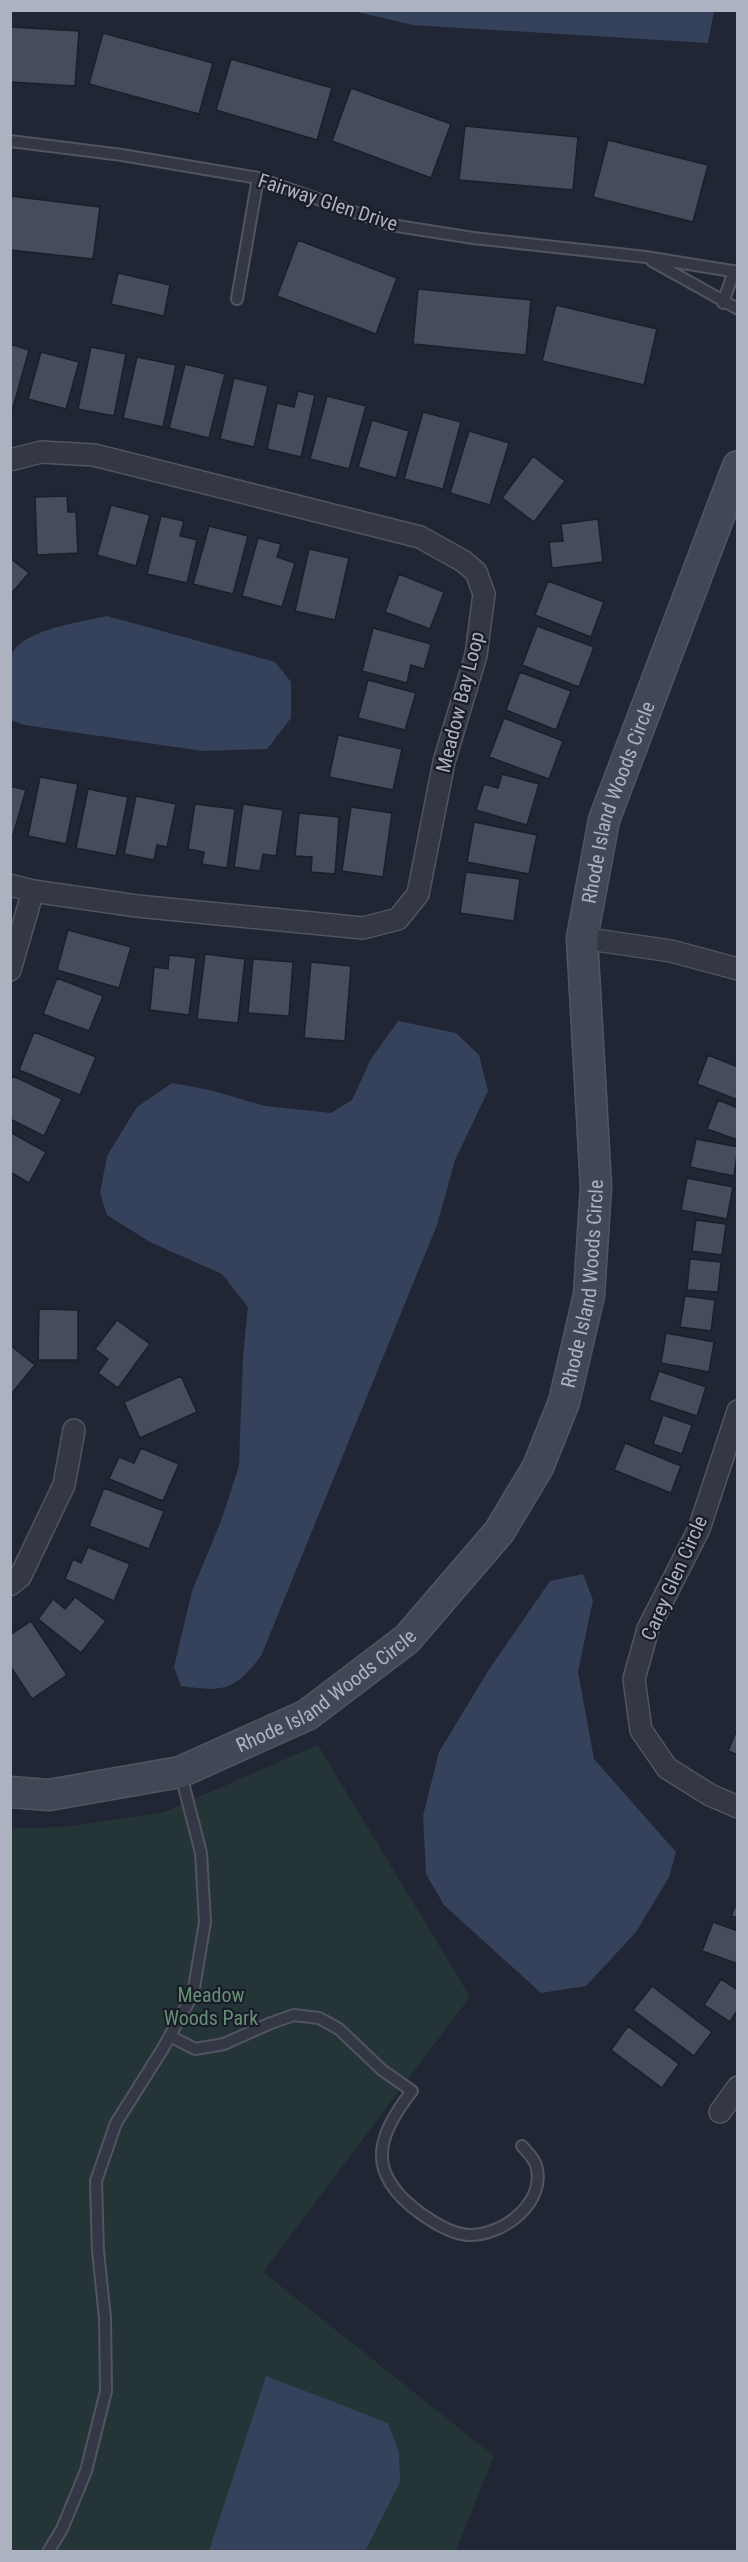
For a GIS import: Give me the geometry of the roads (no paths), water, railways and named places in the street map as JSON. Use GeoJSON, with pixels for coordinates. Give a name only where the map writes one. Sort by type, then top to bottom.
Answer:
{"type":"FeatureCollection","features":[{"type":"Feature","properties":{"kind":"street","name":"Meadow Bay Loop"},"geometry":{"type":"LineString","coordinates":[[10,460],[41,452],[94,455],[420,537],[463,561],[476,572],[484,594],[476,655],[444,762],[418,894],[398,919],[363,928],[137,906],[33,891],[10,885]]}},
{"type":"Feature","properties":{"kind":"street","name":"Rhode Island Woods Circle"},"geometry":{"type":"LineString","coordinates":[[10,1792],[49,1795],[180,1772],[307,1715],[407,1639],[499,1532],[538,1467],[564,1402],[589,1295],[596,1187],[582,938],[604,820],[738,466]]}},
{"type":"Feature","properties":{"kind":"street"},"geometry":{"type":"LineString","coordinates":[[10,970],[33,891]]}},
{"type":"Feature","properties":{"kind":"street"},"geometry":{"type":"LineString","coordinates":[[582,938],[671,951],[738,969]]}},
{"type":"Feature","properties":{"kind":"street","name":"Carey Glen Circle"},"geometry":{"type":"LineString","coordinates":[[738,1411],[699,1529],[648,1629],[634,1679],[641,1730],[667,1768],[710,1795],[738,1807]]}},
{"type":"Feature","properties":{"kind":"street"},"geometry":{"type":"LineString","coordinates":[[10,1585],[20,1576],[64,1485],[74,1430]]}},
{"type":"Feature","properties":{"kind":"street"},"geometry":{"type":"LineString","coordinates":[[720,2112],[738,2087]]}},
{"type":"Feature","properties":{"kind":"lane","name":"Fairway Glen Drive"},"geometry":{"type":"LineString","coordinates":[[10,141],[122,155],[258,178],[391,225],[473,238],[646,257],[736,271]]}},
{"type":"Feature","properties":{"kind":"lane"},"geometry":{"type":"LineString","coordinates":[[237,299],[258,178]]}},
{"type":"Feature","properties":{"kind":"lane","name":"Fairway Glen Drive"},"geometry":{"type":"LineString","coordinates":[[646,257],[723,303],[738,309]]}},
{"type":"Feature","properties":{"kind":"lane"},"geometry":{"type":"LineString","coordinates":[[723,303],[736,271]]}},
{"type":"Feature","properties":{"kind":"lane"},"geometry":{"type":"LineString","coordinates":[[48,2552],[62,2529],[86,2471],[106,2391],[105,2318],[98,2251],[96,2181],[116,2123],[193,1994],[205,1922],[201,1853],[180,1772]]}},
{"type":"Feature","properties":{"kind":"lane"},"geometry":{"type":"LineString","coordinates":[[170,2036],[195,2049],[205,2048],[224,2044],[294,2015],[319,2018],[339,2029],[382,2070],[412,2091],[393,2115],[381,2142],[380,2160],[387,2179],[402,2200],[449,2230],[468,2235],[490,2233],[511,2223],[530,2203],[535,2185],[536,2164],[522,2146]]}},
{"type":"Feature","properties":{"kind":"water"},"geometry":{"type":"Polygon","coordinates":[[[353,11],[714,11],[708,43],[413,25],[353,11]]]}},
{"type":"Feature","properties":{"kind":"water"},"geometry":{"type":"Polygon","coordinates":[[[107,616],[275,662],[291,682],[291,718],[267,749],[203,751],[24,725],[11,720],[9,674],[10,660],[15,650],[36,634],[107,616]]]}},
{"type":"Feature","properties":{"kind":"water"},"geometry":{"type":"Polygon","coordinates":[[[398,1021],[456,1033],[479,1055],[488,1091],[455,1160],[437,1225],[261,1656],[243,1676],[227,1686],[208,1689],[181,1686],[174,1667],[192,1591],[221,1521],[239,1466],[243,1356],[248,1307],[222,1274],[150,1242],[107,1215],[100,1193],[107,1156],[137,1107],[172,1083],[210,1090],[265,1106],[331,1113],[352,1100],[371,1059],[398,1021]]]}},
{"type":"Feature","properties":{"kind":"water"},"geometry":{"type":"Polygon","coordinates":[[[583,1574],[593,1600],[578,1672],[594,1759],[676,1852],[669,1877],[636,1932],[586,1986],[541,1993],[444,1905],[426,1874],[423,1816],[439,1752],[488,1671],[550,1581],[583,1574]]]}},
{"type":"Feature","properties":{"kind":"water"},"geometry":{"type":"Polygon","coordinates":[[[266,2376],[388,2423],[399,2452],[400,2482],[365,2551],[209,2551],[266,2376]]]}},
{"type":"Feature","properties":{"kind":"park label","name":"Meadow Woods Park"},"geometry":{"type":"Point","coordinates":[211,2006]}}]}
